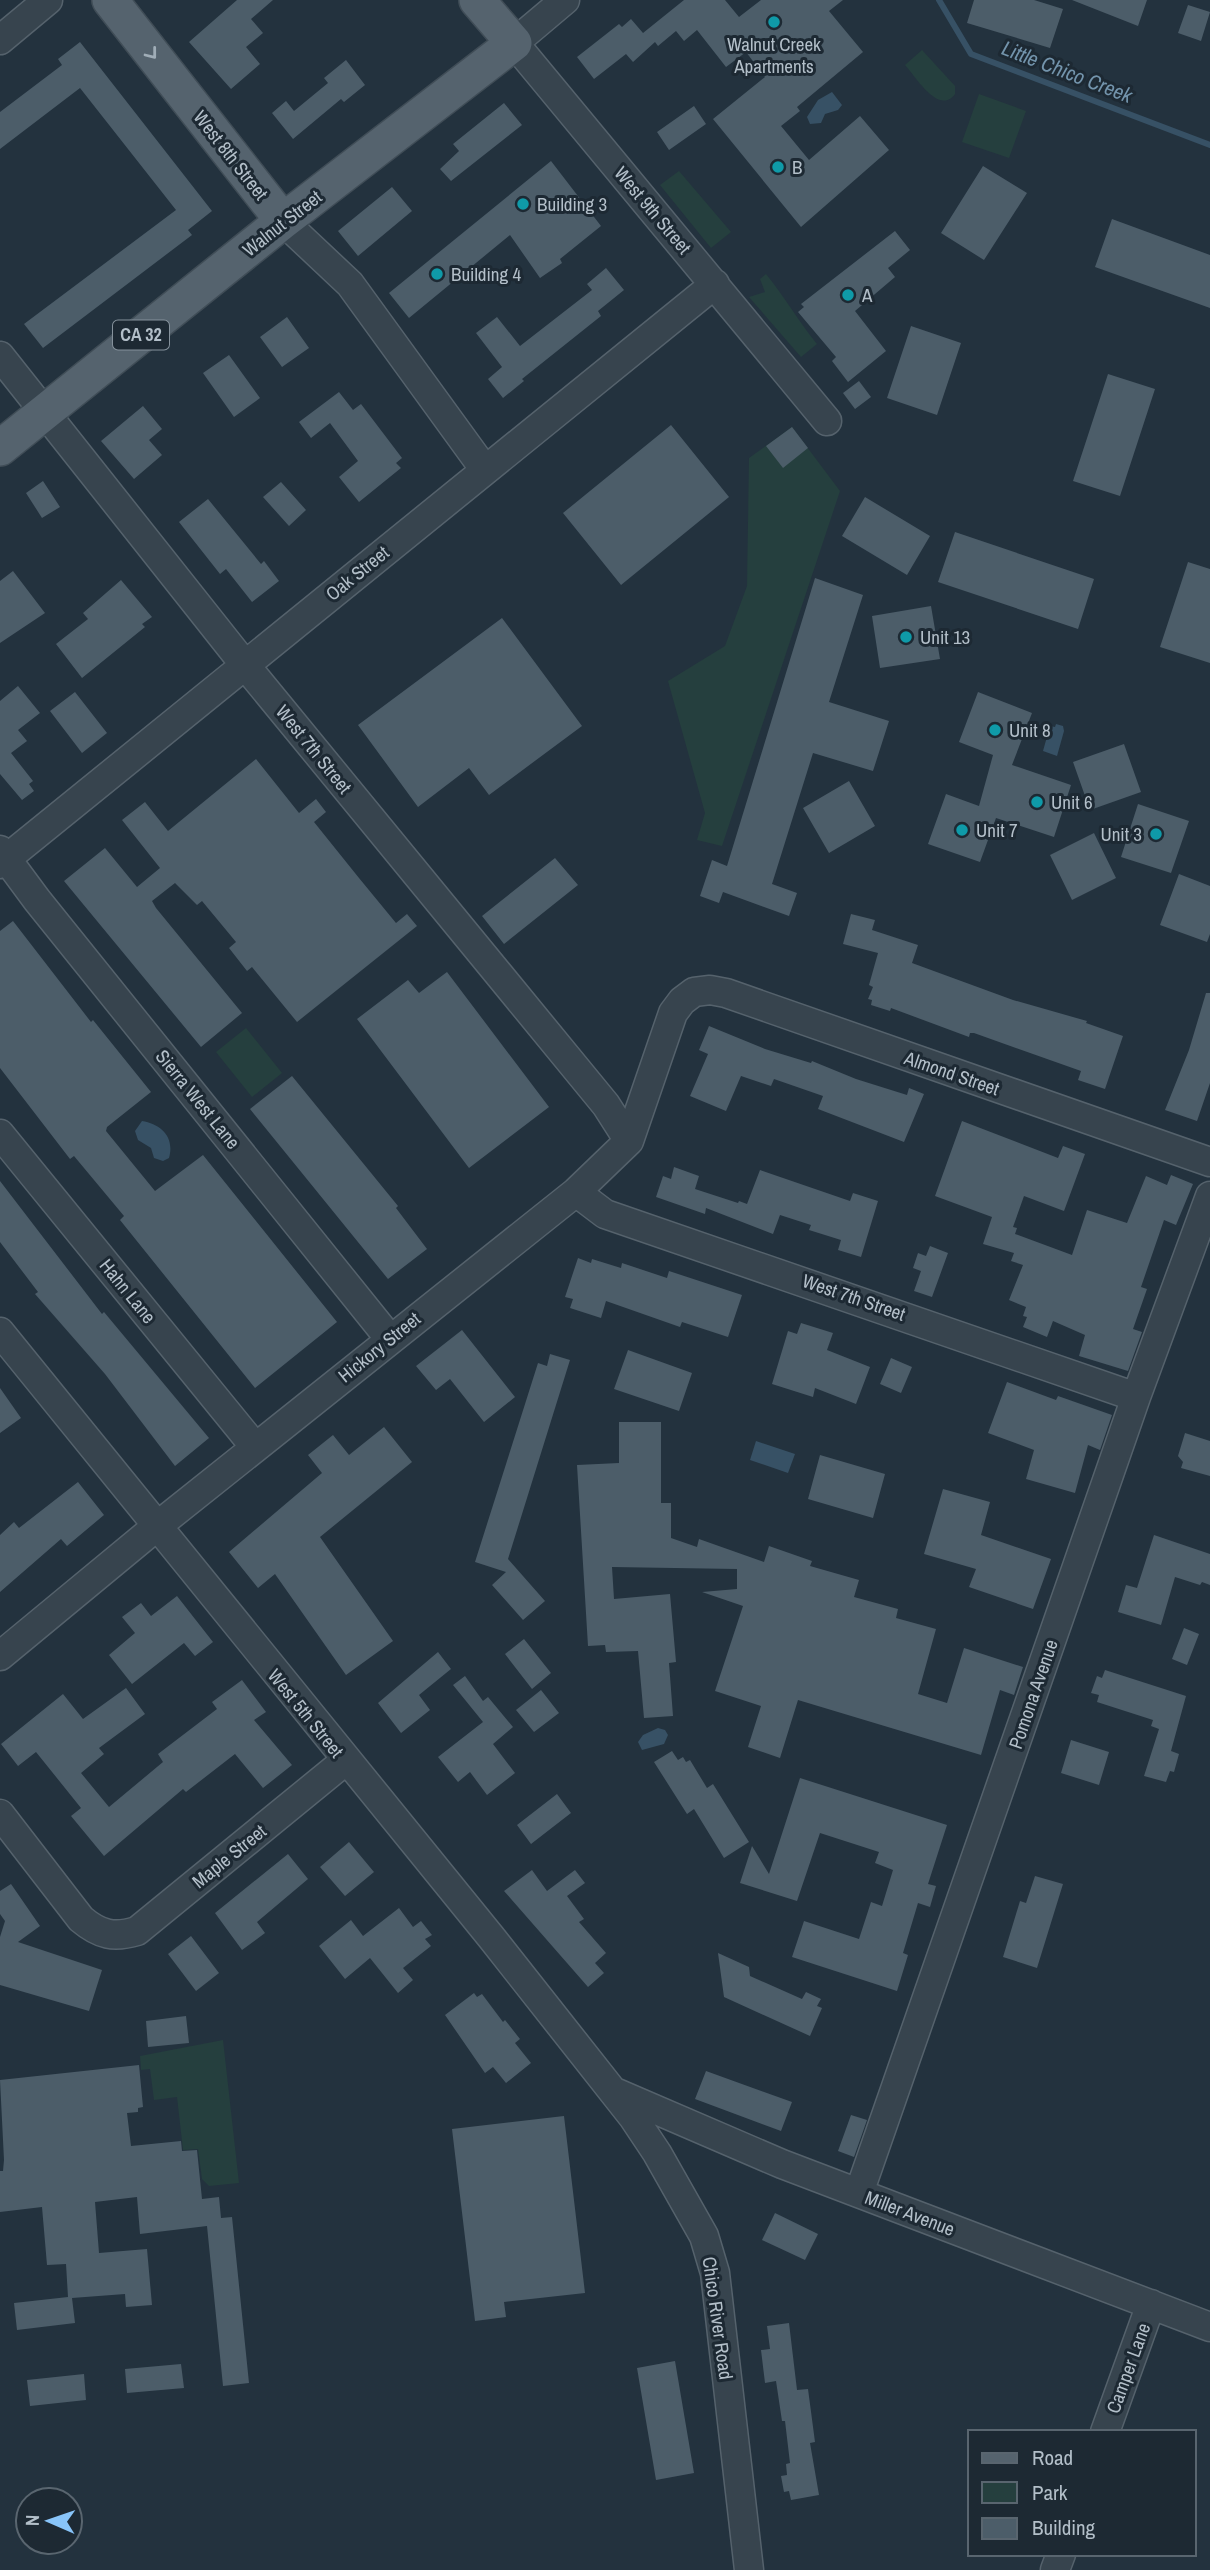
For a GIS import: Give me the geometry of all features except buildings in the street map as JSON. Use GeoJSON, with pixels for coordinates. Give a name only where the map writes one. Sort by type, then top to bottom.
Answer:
{"type":"FeatureCollection","features":[{"type":"Feature","properties":{"kind":"main road","name":"West 8th Street"},"geometry":{"type":"LineString","coordinates":[[110,0],[283,221]]}},
{"type":"Feature","properties":{"kind":"main road","name":"West 9th Street"},"geometry":{"type":"LineString","coordinates":[[477,0],[514,43]]}},
{"type":"Feature","properties":{"kind":"main road","name":"Walnut Street"},"geometry":{"type":"LineString","coordinates":[[0,448],[283,221],[514,43]]}},
{"type":"Feature","properties":{"kind":"street"},"geometry":{"type":"LineString","coordinates":[[0,40],[48,0]]}},
{"type":"Feature","properties":{"kind":"street","name":"Walnut Street"},"geometry":{"type":"LineString","coordinates":[[514,43],[565,0]]}},
{"type":"Feature","properties":{"kind":"street","name":"West 9th Street"},"geometry":{"type":"LineString","coordinates":[[514,43],[827,421]]}},
{"type":"Feature","properties":{"kind":"street","name":"West 8th Street"},"geometry":{"type":"LineString","coordinates":[[283,221],[350,284],[485,470]]}},
{"type":"Feature","properties":{"kind":"street","name":"Oak Street"},"geometry":{"type":"LineString","coordinates":[[2,858],[715,284]]}},
{"type":"Feature","properties":{"kind":"street","name":"West 7th Street"},"geometry":{"type":"LineString","coordinates":[[0,356],[244,664],[606,1105],[629,1140]]}},
{"type":"Feature","properties":{"kind":"street","name":"Sierra West Lane"},"geometry":{"type":"LineString","coordinates":[[2,858],[390,1339]]}},
{"type":"Feature","properties":{"kind":"street","name":"Almond Street"},"geometry":{"type":"LineString","coordinates":[[694,992],[710,990],[726,993],[1210,1162]]}},
{"type":"Feature","properties":{"kind":"street","name":"Hickory Street"},"geometry":{"type":"LineString","coordinates":[[0,1656],[255,1447],[576,1192],[629,1140],[673,1013],[694,992]]}},
{"type":"Feature","properties":{"kind":"street","name":"Hahn Lane"},"geometry":{"type":"LineString","coordinates":[[0,1134],[255,1447]]}},
{"type":"Feature","properties":{"kind":"street","name":"West 7th Street"},"geometry":{"type":"LineString","coordinates":[[576,1192],[611,1216],[1136,1396]]}},
{"type":"Feature","properties":{"kind":"street","name":"Pomona Avenue"},"geometry":{"type":"LineString","coordinates":[[859,2193],[1136,1396],[1210,1196]]}},
{"type":"Feature","properties":{"kind":"street","name":"West 5th Street"},"geometry":{"type":"LineString","coordinates":[[0,1332],[345,1761],[491,1937],[613,2092]]}},
{"type":"Feature","properties":{"kind":"street","name":"Maple Street"},"geometry":{"type":"LineString","coordinates":[[0,1814],[81,1919],[94,1930],[120,1936],[137,1931],[345,1761]]}},
{"type":"Feature","properties":{"kind":"street","name":"Miller Avenue"},"geometry":{"type":"LineString","coordinates":[[613,2092],[859,2193],[1210,2327]]}},
{"type":"Feature","properties":{"kind":"street","name":"Chico River Road"},"geometry":{"type":"LineString","coordinates":[[613,2092],[657,2153],[679,2191],[704,2236],[715,2273],[748,2570]]}},
{"type":"Feature","properties":{"kind":"street","name":"Camper Lane"},"geometry":{"type":"LineString","coordinates":[[1106,2430],[1150,2304]]}},
{"type":"Feature","properties":{"kind":"green space"},"geometry":{"type":"Polygon","coordinates":[[[922,50],[955,86],[955,94],[949,100],[935,98],[905,65],[922,50]]]}},
{"type":"Feature","properties":{"kind":"green space"},"geometry":{"type":"Polygon","coordinates":[[[979,94],[1026,111],[1009,158],[962,142],[979,94]]]}},
{"type":"Feature","properties":{"kind":"green space"},"geometry":{"type":"Polygon","coordinates":[[[679,171],[731,232],[711,248],[660,185],[679,171]]]}},
{"type":"Feature","properties":{"kind":"green space"},"geometry":{"type":"Polygon","coordinates":[[[766,274],[817,344],[801,357],[749,297],[765,292],[760,279],[766,274]]]}},
{"type":"Feature","properties":{"kind":"green space"},"geometry":{"type":"Polygon","coordinates":[[[792,427],[840,491],[722,846],[697,840],[705,813],[668,681],[725,646],[747,586],[749,458],[792,427]]]}},
{"type":"Feature","properties":{"kind":"green space"},"geometry":{"type":"Polygon","coordinates":[[[246,1028],[282,1073],[252,1097],[216,1052],[246,1028]]]}},
{"type":"Feature","properties":{"kind":"green space"},"geometry":{"type":"Polygon","coordinates":[[[223,2040],[239,2183],[209,2186],[202,2179],[198,2149],[183,2150],[177,2097],[154,2100],[150,2069],[141,2070],[140,2056],[223,2040]]]}},
{"type":"Feature","properties":{"kind":"water"},"geometry":{"type":"Polygon","coordinates":[[[832,92],[842,105],[838,110],[825,114],[821,123],[810,124],[807,117],[818,100],[832,92]]]}},
{"type":"Feature","properties":{"kind":"water"},"geometry":{"type":"Polygon","coordinates":[[[1056,724],[1063,726],[1064,731],[1057,756],[1043,751],[1050,726],[1055,727],[1056,724]]]}},
{"type":"Feature","properties":{"kind":"water"},"geometry":{"type":"Polygon","coordinates":[[[142,1121],[155,1125],[165,1133],[170,1144],[169,1158],[163,1161],[154,1158],[151,1148],[138,1140],[135,1131],[142,1121]]]}},
{"type":"Feature","properties":{"kind":"water"},"geometry":{"type":"Polygon","coordinates":[[[756,1441],[795,1454],[788,1473],[750,1460],[756,1441]]]}},
{"type":"Feature","properties":{"kind":"water"},"geometry":{"type":"Polygon","coordinates":[[[658,1728],[665,1730],[668,1735],[664,1744],[642,1750],[638,1742],[643,1735],[658,1728]]]}},
{"type":"Feature","properties":{"kind":"waterway","name":"Little Chico Creek"},"geometry":{"type":"LineString","coordinates":[[939,0],[971,54],[1210,145]]}},
{"type":"Feature","properties":{"kind":"place","name":"Walnut Creek Apartments"},"geometry":{"type":"Point","coordinates":[774,22]}},
{"type":"Feature","properties":{"kind":"place","name":"B"},"geometry":{"type":"Point","coordinates":[778,167]}},
{"type":"Feature","properties":{"kind":"place","name":"Building 3"},"geometry":{"type":"Point","coordinates":[523,204]}},
{"type":"Feature","properties":{"kind":"place","name":"Building 4"},"geometry":{"type":"Point","coordinates":[437,274]}},
{"type":"Feature","properties":{"kind":"place","name":"A"},"geometry":{"type":"Point","coordinates":[848,295]}},
{"type":"Feature","properties":{"kind":"place","name":"Unit 13"},"geometry":{"type":"Point","coordinates":[906,637]}},
{"type":"Feature","properties":{"kind":"place","name":"Unit 8"},"geometry":{"type":"Point","coordinates":[995,730]}},
{"type":"Feature","properties":{"kind":"place","name":"Unit 6"},"geometry":{"type":"Point","coordinates":[1037,802]}},
{"type":"Feature","properties":{"kind":"place","name":"Unit 7"},"geometry":{"type":"Point","coordinates":[962,830]}},
{"type":"Feature","properties":{"kind":"place","name":"Unit 3"},"geometry":{"type":"Point","coordinates":[1156,834]}}]}
